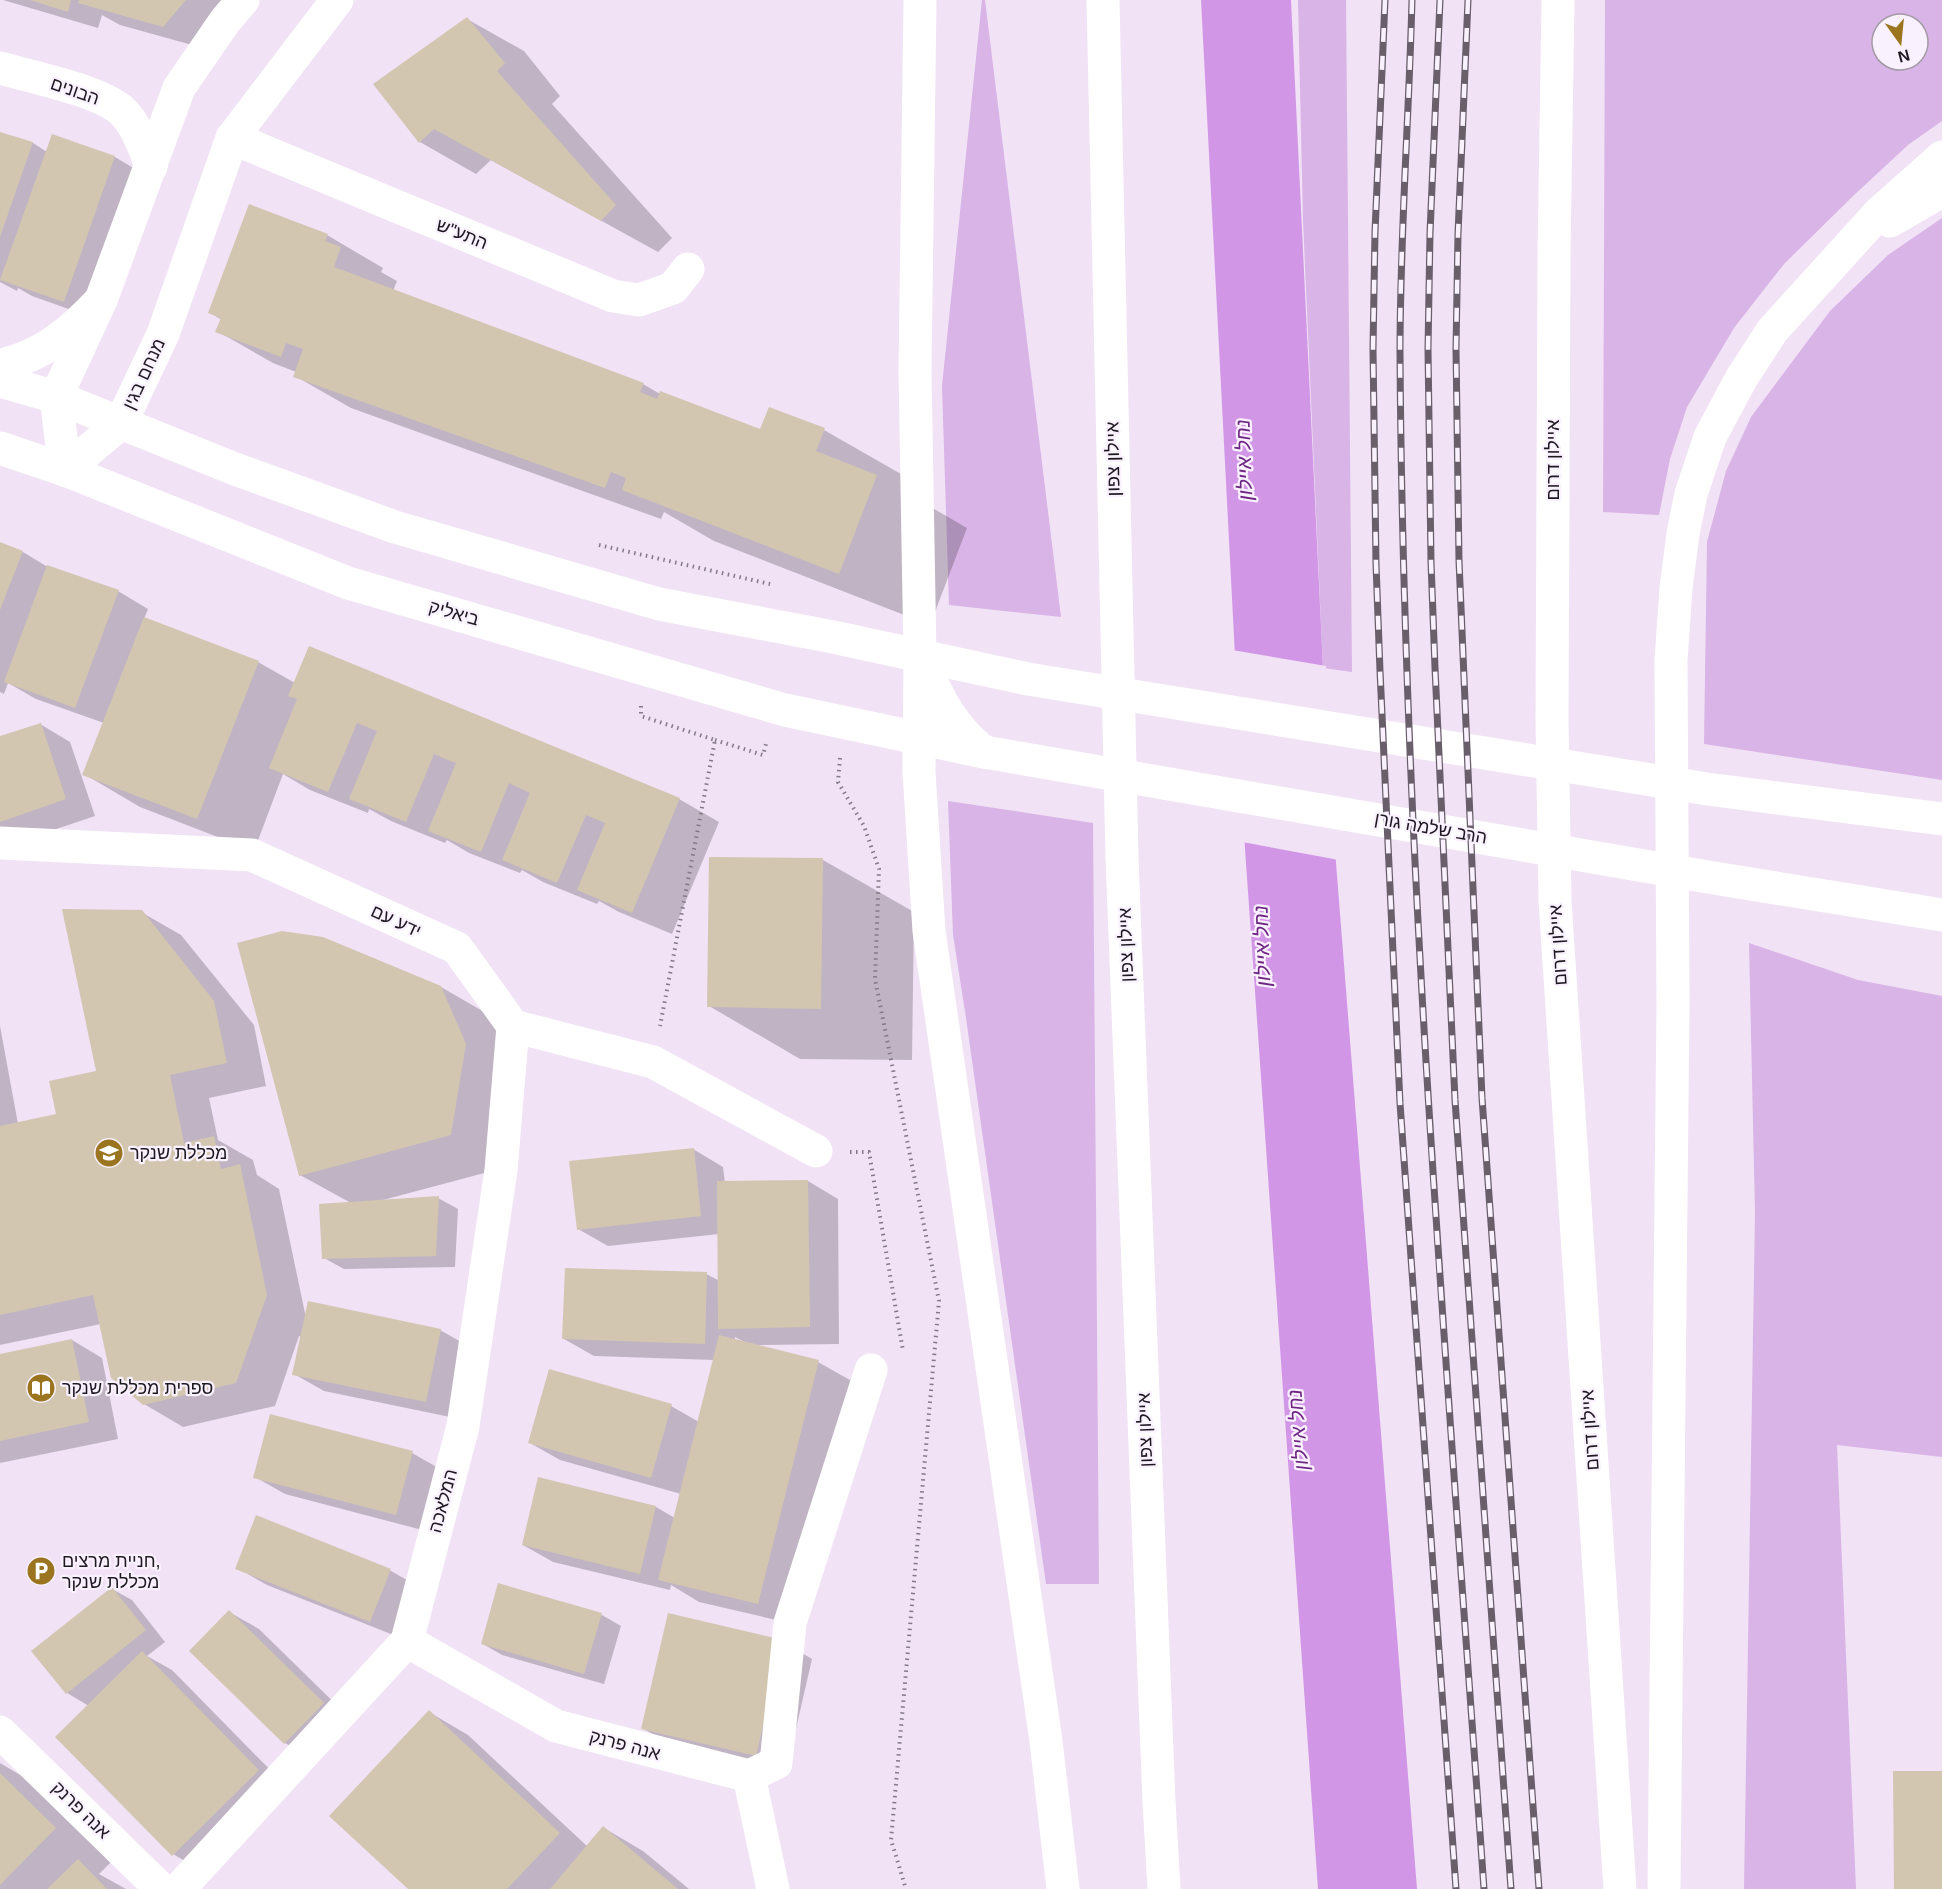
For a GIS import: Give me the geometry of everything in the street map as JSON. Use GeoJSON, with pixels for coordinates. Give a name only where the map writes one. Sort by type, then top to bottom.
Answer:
{"type":"FeatureCollection","features":[{"type":"Feature","properties":{"kind":"main road"},"geometry":{"type":"LineString","coordinates":[[65,470],[56,397],[101,300],[178,88],[225,21],[243,0]]}},
{"type":"Feature","properties":{"kind":"main road","name":"מנחם בגין"},"geometry":{"type":"LineString","coordinates":[[65,470],[121,423],[163,334],[232,138],[337,0]]}},
{"type":"Feature","properties":{"kind":"main road"},"geometry":{"type":"LineString","coordinates":[[920,0],[915,371],[920,657],[919,772],[929,931],[1046,1741],[1062,1889]]}},
{"type":"Feature","properties":{"kind":"main road","name":"איילון צפון"},"geometry":{"type":"LineString","coordinates":[[1104,0],[1122,858],[1164,1889]]}},
{"type":"Feature","properties":{"kind":"main road","name":"איילון דרום"},"geometry":{"type":"LineString","coordinates":[[1558,0],[1552,709],[1555,901],[1620,1889]]}},
{"type":"Feature","properties":{"kind":"main road","name":"הבונים"},"geometry":{"type":"LineString","coordinates":[[0,68],[96,96],[122,111],[143,142],[151,167]]}},
{"type":"Feature","properties":{"kind":"main road","name":"התע\"ש"},"geometry":{"type":"LineString","coordinates":[[232,138],[613,296],[639,300],[673,288],[688,269]]}},
{"type":"Feature","properties":{"kind":"main road"},"geometry":{"type":"LineString","coordinates":[[1664,1889],[1674,1004],[1671,660],[1676,588],[1683,534],[1691,494],[1710,437],[1741,379],[1772,331],[1879,213],[1942,157]]}},
{"type":"Feature","properties":{"kind":"main road"},"geometry":{"type":"LineString","coordinates":[[1850,245],[1942,191]]}},
{"type":"Feature","properties":{"kind":"main road"},"geometry":{"type":"LineString","coordinates":[[0,364],[14,362],[62,338],[79,324],[101,300]]}},
{"type":"Feature","properties":{"kind":"main road"},"geometry":{"type":"LineString","coordinates":[[0,381],[56,397],[235,469],[406,531],[659,604],[833,637],[1028,679],[1707,789],[1942,819]]}},
{"type":"Feature","properties":{"kind":"main road","name":"ביאליק"},"geometry":{"type":"LineString","coordinates":[[0,448],[65,470],[348,583],[784,710],[920,738]]}},
{"type":"Feature","properties":{"kind":"main road"},"geometry":{"type":"LineString","coordinates":[[920,657],[949,716],[965,736],[984,752]]}},
{"type":"Feature","properties":{"kind":"main road","name":"הרב שלמה גורן"},"geometry":{"type":"LineString","coordinates":[[920,738],[984,752],[1942,915]]}},
{"type":"Feature","properties":{"kind":"main road","name":"ידע עם"},"geometry":{"type":"LineString","coordinates":[[0,843],[252,855],[457,948],[513,1026]]}},
{"type":"Feature","properties":{"kind":"main road"},"geometry":{"type":"LineString","coordinates":[[513,1026],[653,1062],[816,1151]]}},
{"type":"Feature","properties":{"kind":"main road","name":"המלאכה"},"geometry":{"type":"LineString","coordinates":[[179,1889],[407,1641],[463,1426],[501,1170],[513,1026]]}},
{"type":"Feature","properties":{"kind":"main road"},"geometry":{"type":"LineString","coordinates":[[773,1889],[748,1776],[776,1763],[790,1623],[872,1370]]}},
{"type":"Feature","properties":{"kind":"main road","name":"אנה פרנק"},"geometry":{"type":"LineString","coordinates":[[407,1641],[556,1726],[748,1776]]}},
{"type":"Feature","properties":{"kind":"main road","name":"אנה פרנק"},"geometry":{"type":"LineString","coordinates":[[0,1732],[161,1889]]}},
{"type":"Feature","properties":{"kind":"path"},"geometry":{"type":"LineString","coordinates":[[588,542],[773,585]]}},
{"type":"Feature","properties":{"kind":"path"},"geometry":{"type":"LineString","coordinates":[[641,705],[641,716],[763,755]]}},
{"type":"Feature","properties":{"kind":"path"},"geometry":{"type":"LineString","coordinates":[[653,1062],[715,740]]}},
{"type":"Feature","properties":{"kind":"path"},"geometry":{"type":"LineString","coordinates":[[838,782],[864,826],[879,869],[875,979],[939,1301],[891,1840],[906,1889]]}},
{"type":"Feature","properties":{"kind":"path"},"geometry":{"type":"LineString","coordinates":[[816,1151],[870,1152],[904,1358]]}},
{"type":"Feature","properties":{"kind":"shaded area"},"geometry":{"type":"Polygon","coordinates":[[[982,0],[985,0],[1061,617],[949,605],[942,386],[982,0]]]}},
{"type":"Feature","properties":{"kind":"shaded area"},"geometry":{"type":"Polygon","coordinates":[[[1298,0],[1346,0],[1352,672],[1323,668],[1303,221],[1298,0]]]}},
{"type":"Feature","properties":{"kind":"shaded area"},"geometry":{"type":"Polygon","coordinates":[[[1605,0],[1942,0],[1942,121],[1908,145],[1784,264],[1734,328],[1687,407],[1670,459],[1659,515],[1603,512],[1605,0]]]}},
{"type":"Feature","properties":{"kind":"shaded area"},"geometry":{"type":"Polygon","coordinates":[[[1942,218],[1942,780],[1704,744],[1707,542],[1726,471],[1751,417],[1830,311],[1888,255],[1942,218]]]}},
{"type":"Feature","properties":{"kind":"shaded area"},"geometry":{"type":"Polygon","coordinates":[[[948,801],[1093,823],[1099,1584],[1046,1584],[953,935],[948,801]]]}},
{"type":"Feature","properties":{"kind":"shaded area"},"geometry":{"type":"Polygon","coordinates":[[[1749,943],[1858,980],[1942,996],[1942,1457],[1837,1445],[1856,1889],[1744,1889],[1755,1213],[1749,943]]]}},
{"type":"Feature","properties":{"kind":"water","name":"נחל איילון"},"geometry":{"type":"Polygon","coordinates":[[[1201,0],[1291,0],[1323,668],[1336,863],[1417,1889],[1318,1889],[1245,849],[1201,0]]]}},
{"type":"Feature","properties":{"kind":"pier"},"geometry":{"type":"Polygon","coordinates":[[[1232,650],[1326,666],[1339,860],[1242,842],[1232,650]]]}},
{"type":"Feature","properties":{"kind":"building"},"geometry":{"type":"Polygon","coordinates":[[[30,0],[71,0],[68,12],[30,0]]]}},
{"type":"Feature","properties":{"kind":"building"},"geometry":{"type":"Polygon","coordinates":[[[79,0],[186,0],[163,27],[78,3],[79,0]]]}},
{"type":"Feature","properties":{"kind":"building"},"geometry":{"type":"Polygon","coordinates":[[[467,17],[505,63],[497,71],[616,205],[601,221],[434,129],[419,143],[373,84],[467,17]]]}},
{"type":"Feature","properties":{"kind":"building"},"geometry":{"type":"Polygon","coordinates":[[[0,132],[33,142],[0,237],[0,132]]]}},
{"type":"Feature","properties":{"kind":"building"},"geometry":{"type":"Polygon","coordinates":[[[52,134],[115,156],[64,302],[0,280],[52,134]]]}},
{"type":"Feature","properties":{"kind":"building"},"geometry":{"type":"Polygon","coordinates":[[[249,204],[328,234],[325,241],[341,247],[334,267],[644,383],[640,392],[657,399],[660,391],[760,429],[769,407],[825,428],[816,451],[877,475],[839,574],[622,490],[626,478],[611,472],[605,488],[293,377],[303,349],[286,343],[281,357],[215,332],[221,318],[208,313],[249,204]]]}},
{"type":"Feature","properties":{"kind":"building"},"geometry":{"type":"Polygon","coordinates":[[[0,542],[23,551],[0,610],[0,542]]]}},
{"type":"Feature","properties":{"kind":"building"},"geometry":{"type":"Polygon","coordinates":[[[47,565],[119,590],[75,708],[4,682],[47,565]]]}},
{"type":"Feature","properties":{"kind":"building"},"geometry":{"type":"Polygon","coordinates":[[[144,617],[259,661],[197,819],[82,775],[144,617]]]}},
{"type":"Feature","properties":{"kind":"building"},"geometry":{"type":"Polygon","coordinates":[[[309,646],[680,798],[632,913],[577,890],[605,823],[596,819],[586,815],[557,883],[502,860],[530,793],[509,783],[481,852],[428,831],[456,763],[434,754],[406,822],[349,799],[377,731],[357,723],[328,792],[269,768],[297,699],[288,696],[309,646]]]}},
{"type":"Feature","properties":{"kind":"building"},"geometry":{"type":"Polygon","coordinates":[[[41,723],[66,799],[0,822],[0,736],[41,723]]]}},
{"type":"Feature","properties":{"kind":"building"},"geometry":{"type":"Polygon","coordinates":[[[709,857],[823,858],[821,1009],[707,1007],[709,857]]]}},
{"type":"Feature","properties":{"kind":"building","name":"מכללת שנקר"},"geometry":{"type":"Polygon","coordinates":[[[62,909],[142,910],[214,1001],[227,1063],[170,1075],[184,1143],[214,1136],[221,1169],[240,1164],[267,1295],[236,1383],[143,1405],[111,1378],[93,1295],[0,1315],[0,1126],[56,1114],[49,1081],[96,1071],[62,909]]]}},
{"type":"Feature","properties":{"kind":"building"},"geometry":{"type":"Polygon","coordinates":[[[282,931],[323,937],[441,986],[466,1044],[451,1135],[299,1176],[237,943],[282,931]]]}},
{"type":"Feature","properties":{"kind":"building"},"geometry":{"type":"Polygon","coordinates":[[[694,1148],[701,1216],[577,1230],[569,1161],[694,1148]]]}},
{"type":"Feature","properties":{"kind":"building"},"geometry":{"type":"Polygon","coordinates":[[[808,1180],[810,1327],[718,1329],[717,1181],[808,1180]]]}},
{"type":"Feature","properties":{"kind":"building"},"geometry":{"type":"Polygon","coordinates":[[[439,1196],[436,1256],[322,1259],[319,1204],[439,1196]]]}},
{"type":"Feature","properties":{"kind":"building"},"geometry":{"type":"Polygon","coordinates":[[[565,1268],[707,1272],[705,1344],[562,1339],[565,1268]]]}},
{"type":"Feature","properties":{"kind":"building"},"geometry":{"type":"Polygon","coordinates":[[[308,1301],[441,1329],[426,1402],[292,1375],[308,1301]]]}},
{"type":"Feature","properties":{"kind":"building"},"geometry":{"type":"Polygon","coordinates":[[[719,1335],[819,1360],[758,1604],[658,1580],[719,1335]]]}},
{"type":"Feature","properties":{"kind":"building","name":"ספרית מכללת שנקר"},"geometry":{"type":"Polygon","coordinates":[[[72,1339],[89,1422],[0,1441],[0,1354],[72,1339]]]}},
{"type":"Feature","properties":{"kind":"building"},"geometry":{"type":"Polygon","coordinates":[[[549,1369],[672,1404],[651,1478],[528,1443],[549,1369]]]}},
{"type":"Feature","properties":{"kind":"building"},"geometry":{"type":"Polygon","coordinates":[[[270,1414],[413,1451],[396,1515],[253,1478],[270,1414]]]}},
{"type":"Feature","properties":{"kind":"building"},"geometry":{"type":"Polygon","coordinates":[[[538,1477],[656,1506],[640,1574],[522,1545],[538,1477]]]}},
{"type":"Feature","properties":{"kind":"building"},"geometry":{"type":"Polygon","coordinates":[[[256,1515],[391,1569],[370,1622],[235,1569],[256,1515]]]}},
{"type":"Feature","properties":{"kind":"building"},"geometry":{"type":"Polygon","coordinates":[[[498,1583],[602,1613],[584,1674],[481,1644],[498,1583]]]}},
{"type":"Feature","properties":{"kind":"building"},"geometry":{"type":"Polygon","coordinates":[[[112,1587],[146,1630],[66,1694],[31,1651],[112,1587]]]}},
{"type":"Feature","properties":{"kind":"building"},"geometry":{"type":"Polygon","coordinates":[[[229,1610],[324,1703],[284,1744],[189,1651],[229,1610]]]}},
{"type":"Feature","properties":{"kind":"building"},"geometry":{"type":"Polygon","coordinates":[[[668,1613],[783,1640],[756,1756],[641,1729],[668,1613]]]}},
{"type":"Feature","properties":{"kind":"building"},"geometry":{"type":"Polygon","coordinates":[[[142,1651],[259,1770],[172,1856],[55,1737],[142,1651]]]}},
{"type":"Feature","properties":{"kind":"building"},"geometry":{"type":"Polygon","coordinates":[[[429,1710],[560,1833],[507,1889],[408,1889],[329,1816],[429,1710]]]}},
{"type":"Feature","properties":{"kind":"building"},"geometry":{"type":"Polygon","coordinates":[[[1893,1771],[1942,1771],[1942,1889],[1894,1889],[1893,1771]]]}},
{"type":"Feature","properties":{"kind":"building"},"geometry":{"type":"Polygon","coordinates":[[[0,1773],[56,1828],[0,1885],[0,1773]]]}},
{"type":"Feature","properties":{"kind":"building"},"geometry":{"type":"Polygon","coordinates":[[[603,1826],[678,1889],[550,1889],[603,1826]]]}},
{"type":"Feature","properties":{"kind":"building"},"geometry":{"type":"Polygon","coordinates":[[[78,1859],[107,1889],[47,1889],[78,1859]]]}},
{"type":"Feature","properties":{"kind":"railway"},"geometry":{"type":"LineString","coordinates":[[1385,0],[1375,232],[1373,349],[1380,671],[1400,1103],[1456,1889]]}},
{"type":"Feature","properties":{"kind":"railway"},"geometry":{"type":"LineString","coordinates":[[1412,0],[1401,264],[1400,352],[1409,737],[1418,929],[1442,1313],[1484,1889]]}},
{"type":"Feature","properties":{"kind":"railway"},"geometry":{"type":"LineString","coordinates":[[1440,0],[1430,233],[1428,349],[1431,562],[1455,1100],[1511,1889]]}},
{"type":"Feature","properties":{"kind":"railway"},"geometry":{"type":"LineString","coordinates":[[1468,0],[1458,234],[1456,349],[1459,561],[1482,1098],[1539,1889]]}},
{"type":"Feature","properties":{"kind":"place","name":"מכללת שנקר"},"geometry":{"type":"Point","coordinates":[109,1153]}},
{"type":"Feature","properties":{"kind":"place","name":"ספרית מכללת שנקר"},"geometry":{"type":"Point","coordinates":[41,1388]}},
{"type":"Feature","properties":{"kind":"place","name":"חניית מרצים, מכללת שנקר"},"geometry":{"type":"Point","coordinates":[41,1571]}}]}
